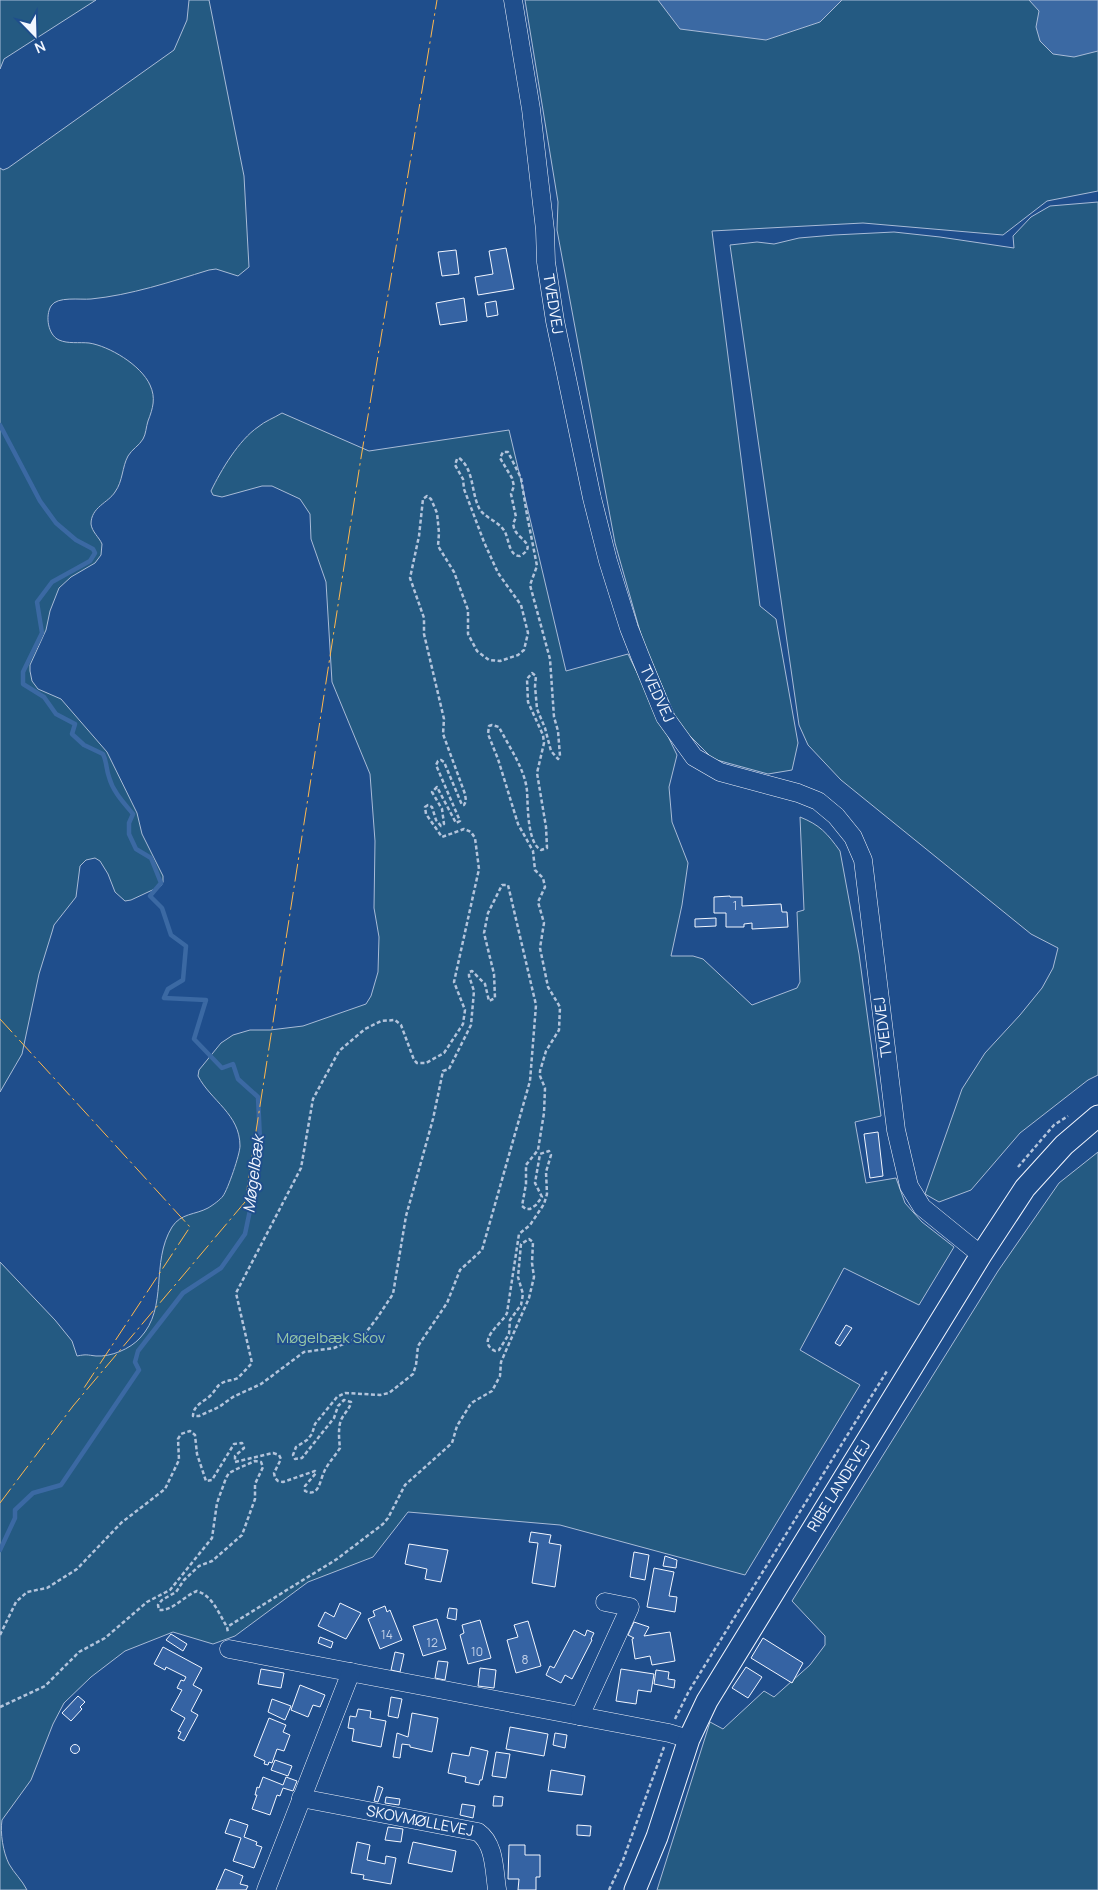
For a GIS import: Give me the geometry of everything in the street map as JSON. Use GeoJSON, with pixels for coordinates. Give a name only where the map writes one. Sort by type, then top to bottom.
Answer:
{"type":"FeatureCollection","features":[{"type":"Feature","properties":{"kind":"main road","name":"RIBE LANDEVEJ"},"geometry":{"type":"LineString","coordinates":[[635,1890],[657,1837],[689,1739],[707,1701],[981,1256],[1025,1188],[1064,1145],[1098,1116]]}},
{"type":"Feature","properties":{"kind":"street","name":"TVEDVEJ"},"geometry":{"type":"LineString","coordinates":[[513,0],[531,109],[545,230],[546,262],[555,321],[592,498],[628,628],[665,716],[694,757],[720,772],[818,800],[836,816],[853,837],[863,860],[896,1130],[909,1186],[922,1206],[981,1256]]}},
{"type":"Feature","properties":{"kind":"street"},"geometry":{"type":"LineString","coordinates":[[580,1716],[630,1607],[605,1602]]}},
{"type":"Feature","properties":{"kind":"street"},"geometry":{"type":"LineString","coordinates":[[229,1649],[669,1732],[689,1739]]}},
{"type":"Feature","properties":{"kind":"street"},"geometry":{"type":"LineString","coordinates":[[266,1890],[351,1672]]}},
{"type":"Feature","properties":{"kind":"street","name":"SKOVMØLLEVEJ"},"geometry":{"type":"LineString","coordinates":[[301,1798],[478,1832],[486,1837],[490,1847],[497,1889]]}},
{"type":"Feature","properties":{"kind":"path"},"geometry":{"type":"LineString","coordinates":[[0,1635],[16,1602],[21,1597],[27,1592],[47,1588],[77,1569],[121,1523],[165,1489],[179,1460],[178,1439],[181,1434],[190,1431],[195,1435],[197,1454],[206,1481],[212,1480],[234,1444],[242,1443],[244,1448],[235,1456],[234,1462],[273,1453],[279,1455],[282,1459],[274,1473],[275,1478],[282,1482],[315,1471],[316,1473],[305,1486],[306,1491],[309,1493],[315,1492],[324,1472],[340,1448],[338,1436],[341,1420],[351,1402],[344,1400],[338,1406],[334,1418],[302,1458],[295,1459],[293,1455],[296,1447],[307,1440],[312,1434],[315,1424],[337,1397],[345,1393],[380,1395],[389,1392],[412,1374],[416,1365],[418,1346],[447,1303],[460,1270],[482,1250],[530,1080],[536,1005],[508,885],[502,885],[488,913],[484,934],[494,974],[495,998],[489,1001],[485,984],[472,971],[469,972],[468,976],[474,991],[471,1025],[449,1069],[443,1071],[406,1216],[392,1294],[364,1335],[334,1348],[304,1352],[261,1384],[233,1397],[219,1407],[199,1416],[193,1416],[200,1402],[211,1395],[219,1385],[238,1378],[252,1362],[236,1293],[301,1168],[314,1099],[338,1050],[365,1029],[381,1021],[395,1020],[402,1025],[414,1060],[417,1063],[426,1063],[444,1054],[463,1024],[465,1010],[454,982],[479,869],[475,838],[471,832],[464,829],[442,837],[426,814],[425,807],[428,805],[432,807],[436,820],[441,826],[444,824],[442,809],[432,792],[437,787],[456,823],[460,821],[436,765],[441,760],[444,762],[462,806],[466,801],[443,734],[444,719],[424,634],[424,618],[410,578],[419,536],[423,499],[427,496],[431,499],[437,513],[438,546],[454,572],[468,610],[468,634],[477,651],[489,660],[500,661],[518,655],[524,650],[528,633],[521,604],[494,566],[464,489],[463,479],[455,465],[456,460],[459,458],[463,461],[472,481],[474,496],[480,510],[504,530],[512,554],[520,556],[524,554],[528,546],[524,539],[516,532],[513,524],[516,517],[511,494],[514,486],[512,478],[500,458],[503,452],[508,452],[521,478],[526,515],[537,566],[530,585],[550,659],[554,717],[558,731],[560,756],[556,758],[551,751],[545,728],[537,709],[534,686],[536,676],[532,673],[527,679],[528,702],[543,735],[544,743],[538,773],[546,827],[547,848],[541,850],[536,846],[528,818],[527,789],[523,774],[499,727],[489,726],[488,734],[498,759],[518,824],[533,851],[535,870],[543,878],[545,886],[538,902],[544,923],[540,948],[548,987],[560,1007],[559,1030],[546,1051],[540,1071],[545,1088],[544,1113],[538,1150],[526,1165],[526,1184],[522,1206],[530,1209],[542,1198],[535,1184],[538,1160],[540,1154],[549,1151],[551,1155],[546,1172],[547,1194],[544,1204],[530,1225],[519,1234],[507,1313],[504,1319],[488,1336],[490,1349],[495,1351],[499,1350],[509,1334],[510,1320],[521,1305],[523,1294],[518,1277],[520,1244],[529,1239],[533,1242],[532,1263],[534,1276],[529,1298],[501,1362],[500,1376],[492,1391],[470,1405],[457,1426],[452,1443],[405,1485],[383,1524],[337,1559],[227,1627],[210,1600],[199,1592],[189,1594],[170,1608],[159,1610],[158,1605],[162,1600],[176,1592],[184,1580],[199,1566],[212,1560],[242,1535],[255,1499],[254,1484],[263,1466],[261,1462],[255,1462],[229,1473],[217,1503],[212,1538],[176,1584],[165,1593],[147,1602],[105,1638],[80,1652],[46,1686],[0,1707]]}},
{"type":"Feature","properties":{"kind":"green space"},"geometry":{"type":"Polygon","coordinates":[[[0,0],[96,0],[4,59],[0,69],[0,0]]]}},
{"type":"Feature","properties":{"kind":"green space"},"geometry":{"type":"Polygon","coordinates":[[[189,0],[209,0],[244,176],[249,267],[238,276],[216,269],[209,270],[136,291],[91,299],[63,300],[51,306],[48,320],[50,330],[55,338],[66,342],[89,343],[115,352],[132,364],[146,378],[152,390],[153,403],[144,437],[128,456],[118,488],[97,509],[92,518],[92,527],[102,544],[101,555],[95,563],[71,577],[59,588],[50,611],[46,630],[30,665],[32,681],[38,689],[61,699],[107,752],[137,813],[142,834],[163,876],[163,882],[161,886],[125,901],[115,892],[108,874],[100,861],[95,858],[86,860],[80,866],[76,897],[54,925],[39,974],[22,1054],[0,1092],[0,168],[3,170],[8,168],[174,50],[187,20],[189,0]]]}},
{"type":"Feature","properties":{"kind":"green space"},"geometry":{"type":"Polygon","coordinates":[[[525,0],[1098,0],[1098,191],[1047,201],[1003,235],[863,223],[712,231],[760,606],[776,619],[798,743],[792,770],[768,774],[713,759],[679,725],[643,642],[615,543],[557,230],[558,202],[525,0]]]}},
{"type":"Feature","properties":{"kind":"green space"},"geometry":{"type":"Polygon","coordinates":[[[1098,202],[1098,1075],[1088,1080],[1020,1133],[971,1190],[939,1202],[925,1194],[962,1089],[985,1053],[1042,988],[1053,968],[1058,948],[1031,934],[841,780],[808,745],[799,725],[730,245],[757,242],[774,244],[799,238],[894,232],[1014,248],[1013,236],[1031,217],[1050,206],[1098,202]]]}},
{"type":"Feature","properties":{"kind":"green space","name":"Møgelbæk Skov"},"geometry":{"type":"Polygon","coordinates":[[[282,413],[369,451],[509,430],[566,671],[628,654],[677,755],[669,787],[672,822],[688,863],[682,905],[671,956],[693,956],[703,959],[752,1005],[797,988],[800,982],[797,912],[804,910],[800,817],[813,823],[827,834],[840,851],[859,954],[881,1116],[855,1122],[866,1183],[896,1178],[905,1203],[922,1222],[954,1247],[919,1305],[844,1268],[800,1350],[860,1385],[745,1575],[560,1525],[408,1512],[373,1557],[308,1582],[235,1636],[213,1644],[173,1632],[125,1651],[91,1677],[64,1703],[53,1724],[31,1780],[2,1820],[2,1836],[7,1859],[27,1890],[0,1890],[0,1262],[55,1320],[72,1341],[77,1356],[114,1354],[136,1342],[149,1326],[154,1313],[162,1255],[165,1241],[172,1227],[180,1219],[208,1208],[222,1198],[231,1179],[240,1146],[239,1135],[235,1125],[198,1076],[199,1070],[221,1043],[233,1035],[250,1030],[270,1030],[303,1026],[366,1004],[371,996],[378,972],[379,937],[374,908],[375,841],[370,774],[332,682],[326,582],[311,539],[310,514],[300,499],[272,486],[262,486],[222,497],[213,495],[211,491],[237,447],[261,425],[282,413]]]}},
{"type":"Feature","properties":{"kind":"green space"},"geometry":{"type":"Polygon","coordinates":[[[1098,1152],[1098,1890],[657,1890],[710,1722],[723,1729],[764,1691],[774,1697],[810,1665],[825,1645],[825,1636],[792,1601],[998,1271],[1059,1183],[1098,1152]]]}},
{"type":"Feature","properties":{"kind":"shaded area"},"geometry":{"type":"Polygon","coordinates":[[[658,0],[842,0],[820,22],[766,40],[680,29],[658,0]]]}},
{"type":"Feature","properties":{"kind":"shaded area"},"geometry":{"type":"Polygon","coordinates":[[[1029,0],[1098,0],[1098,51],[1074,57],[1053,54],[1040,41],[1036,27],[1039,11],[1029,0]]]}},
{"type":"Feature","properties":{"kind":"building"},"geometry":{"type":"Polygon","coordinates":[[[506,248],[514,289],[478,295],[475,277],[493,274],[489,251],[506,248]]]}},
{"type":"Feature","properties":{"kind":"building"},"geometry":{"type":"Polygon","coordinates":[[[456,250],[459,274],[442,276],[438,252],[456,250]]]}},
{"type":"Feature","properties":{"kind":"building"},"geometry":{"type":"Polygon","coordinates":[[[464,298],[467,321],[440,325],[436,303],[464,298]]]}},
{"type":"Feature","properties":{"kind":"building"},"geometry":{"type":"Polygon","coordinates":[[[496,301],[498,315],[487,317],[485,303],[496,301]]]}},
{"type":"Feature","properties":{"kind":"building"},"geometry":{"type":"Polygon","coordinates":[[[714,897],[742,897],[742,906],[781,904],[782,912],[787,912],[788,927],[752,929],[752,923],[744,924],[744,927],[726,927],[726,913],[714,913],[714,897]]]}},
{"type":"Feature","properties":{"kind":"building"},"geometry":{"type":"Polygon","coordinates":[[[716,918],[716,926],[695,927],[695,919],[716,918]]]}},
{"type":"Feature","properties":{"kind":"building"},"geometry":{"type":"Polygon","coordinates":[[[878,1132],[883,1176],[870,1178],[864,1134],[878,1132]]]}},
{"type":"Feature","properties":{"kind":"building"},"geometry":{"type":"Polygon","coordinates":[[[846,1325],[852,1328],[840,1346],[835,1343],[846,1325]]]}},
{"type":"Feature","properties":{"kind":"building"},"geometry":{"type":"Polygon","coordinates":[[[531,1532],[551,1535],[549,1543],[561,1545],[555,1587],[532,1583],[538,1543],[529,1542],[531,1532]]]}},
{"type":"Feature","properties":{"kind":"building"},"geometry":{"type":"Polygon","coordinates":[[[409,1544],[448,1550],[441,1582],[425,1579],[427,1569],[405,1564],[409,1544]]]}},
{"type":"Feature","properties":{"kind":"building"},"geometry":{"type":"Polygon","coordinates":[[[634,1552],[649,1555],[645,1580],[630,1577],[634,1552]]]}},
{"type":"Feature","properties":{"kind":"building"},"geometry":{"type":"Polygon","coordinates":[[[665,1556],[677,1560],[676,1568],[663,1566],[665,1556]]]}},
{"type":"Feature","properties":{"kind":"building"},"geometry":{"type":"Polygon","coordinates":[[[654,1568],[674,1572],[669,1596],[677,1597],[675,1612],[647,1607],[654,1568]]]}},
{"type":"Feature","properties":{"kind":"building"},"geometry":{"type":"Polygon","coordinates":[[[340,1603],[361,1613],[346,1639],[318,1626],[325,1612],[334,1617],[340,1603]]]}},
{"type":"Feature","properties":{"kind":"building"},"geometry":{"type":"Polygon","coordinates":[[[385,1606],[387,1612],[390,1610],[402,1640],[380,1649],[368,1619],[375,1616],[373,1611],[385,1606]]]}},
{"type":"Feature","properties":{"kind":"building"},"geometry":{"type":"Polygon","coordinates":[[[449,1608],[457,1609],[456,1620],[447,1618],[449,1608]]]}},
{"type":"Feature","properties":{"kind":"building"},"geometry":{"type":"Polygon","coordinates":[[[437,1619],[446,1649],[423,1656],[413,1626],[437,1619]]]}},
{"type":"Feature","properties":{"kind":"building"},"geometry":{"type":"Polygon","coordinates":[[[480,1620],[491,1658],[468,1664],[460,1635],[464,1633],[462,1625],[480,1620]]]}},
{"type":"Feature","properties":{"kind":"building"},"geometry":{"type":"Polygon","coordinates":[[[528,1621],[541,1666],[516,1673],[507,1640],[518,1637],[514,1625],[528,1621]]]}},
{"type":"Feature","properties":{"kind":"building"},"geometry":{"type":"Polygon","coordinates":[[[634,1622],[649,1627],[644,1636],[670,1632],[675,1661],[652,1665],[650,1656],[635,1659],[632,1639],[634,1638],[628,1635],[634,1622]]]}},
{"type":"Feature","properties":{"kind":"building"},"geometry":{"type":"Polygon","coordinates":[[[574,1630],[585,1636],[587,1630],[594,1633],[572,1679],[565,1675],[561,1683],[546,1675],[550,1666],[554,1668],[574,1630]]]}},
{"type":"Feature","properties":{"kind":"building"},"geometry":{"type":"Polygon","coordinates":[[[171,1634],[187,1644],[183,1651],[166,1640],[171,1634]]]}},
{"type":"Feature","properties":{"kind":"building"},"geometry":{"type":"Polygon","coordinates":[[[320,1637],[333,1642],[331,1648],[318,1643],[320,1637]]]}},
{"type":"Feature","properties":{"kind":"building"},"geometry":{"type":"Polygon","coordinates":[[[763,1638],[803,1663],[792,1683],[751,1658],[763,1638]]]}},
{"type":"Feature","properties":{"kind":"building"},"geometry":{"type":"Polygon","coordinates":[[[163,1647],[202,1668],[193,1685],[202,1690],[191,1711],[198,1715],[184,1741],[178,1738],[181,1732],[178,1731],[185,1718],[171,1710],[182,1690],[177,1688],[181,1680],[184,1681],[186,1677],[166,1667],[165,1670],[154,1664],[163,1647]]]}},
{"type":"Feature","properties":{"kind":"building"},"geometry":{"type":"Polygon","coordinates":[[[395,1652],[404,1654],[400,1672],[391,1670],[395,1652]]]}},
{"type":"Feature","properties":{"kind":"building"},"geometry":{"type":"Polygon","coordinates":[[[438,1661],[448,1662],[445,1680],[435,1678],[438,1661]]]}},
{"type":"Feature","properties":{"kind":"building"},"geometry":{"type":"Polygon","coordinates":[[[746,1667],[762,1677],[748,1698],[732,1688],[746,1667]]]}},
{"type":"Feature","properties":{"kind":"building"},"geometry":{"type":"Polygon","coordinates":[[[480,1668],[496,1670],[494,1688],[478,1686],[480,1668]]]}},
{"type":"Feature","properties":{"kind":"building"},"geometry":{"type":"Polygon","coordinates":[[[261,1669],[284,1673],[281,1688],[258,1684],[261,1669]]]}},
{"type":"Feature","properties":{"kind":"building"},"geometry":{"type":"Polygon","coordinates":[[[621,1669],[654,1674],[651,1692],[638,1690],[636,1704],[616,1701],[621,1669]]]}},
{"type":"Feature","properties":{"kind":"building"},"geometry":{"type":"Polygon","coordinates":[[[656,1670],[669,1672],[668,1679],[675,1680],[674,1688],[654,1684],[656,1670]]]}},
{"type":"Feature","properties":{"kind":"building"},"geometry":{"type":"Polygon","coordinates":[[[300,1685],[325,1695],[320,1707],[313,1705],[308,1717],[291,1710],[300,1685]]]}},
{"type":"Feature","properties":{"kind":"building"},"geometry":{"type":"Polygon","coordinates":[[[78,1696],[85,1702],[80,1707],[82,1709],[71,1721],[62,1713],[78,1696]]]}},
{"type":"Feature","properties":{"kind":"building"},"geometry":{"type":"Polygon","coordinates":[[[391,1697],[402,1699],[398,1718],[388,1716],[391,1697]]]}},
{"type":"Feature","properties":{"kind":"building"},"geometry":{"type":"Polygon","coordinates":[[[272,1699],[291,1706],[285,1720],[268,1712],[272,1699]]]}},
{"type":"Feature","properties":{"kind":"building"},"geometry":{"type":"Polygon","coordinates":[[[358,1709],[371,1711],[370,1718],[386,1721],[381,1747],[352,1741],[354,1729],[348,1728],[350,1716],[356,1717],[358,1709]]]}},
{"type":"Feature","properties":{"kind":"building"},"geometry":{"type":"Polygon","coordinates":[[[412,1713],[438,1718],[432,1752],[402,1744],[400,1758],[393,1757],[397,1733],[408,1737],[412,1713]]]}},
{"type":"Feature","properties":{"kind":"building"},"geometry":{"type":"Polygon","coordinates":[[[269,1718],[286,1725],[283,1732],[290,1735],[284,1751],[277,1749],[272,1763],[269,1762],[268,1765],[264,1764],[265,1761],[254,1756],[269,1718]]]}},
{"type":"Feature","properties":{"kind":"building"},"geometry":{"type":"Polygon","coordinates":[[[510,1727],[548,1734],[544,1756],[506,1749],[510,1727]]]}},
{"type":"Feature","properties":{"kind":"building"},"geometry":{"type":"Polygon","coordinates":[[[555,1733],[567,1735],[565,1748],[553,1745],[555,1733]]]}},
{"type":"Feature","properties":{"kind":"building"},"geometry":{"type":"Polygon","coordinates":[[[75,1744],[80,1749],[75,1754],[70,1749],[75,1744]]]}},
{"type":"Feature","properties":{"kind":"building"},"geometry":{"type":"Polygon","coordinates":[[[471,1747],[488,1751],[482,1780],[480,1780],[479,1785],[465,1782],[466,1777],[448,1773],[452,1753],[469,1756],[471,1747]]]}},
{"type":"Feature","properties":{"kind":"building"},"geometry":{"type":"Polygon","coordinates":[[[496,1752],[510,1754],[506,1778],[492,1776],[496,1752]]]}},
{"type":"Feature","properties":{"kind":"building"},"geometry":{"type":"Polygon","coordinates":[[[275,1760],[292,1766],[288,1776],[271,1770],[275,1760]]]}},
{"type":"Feature","properties":{"kind":"building"},"geometry":{"type":"Polygon","coordinates":[[[551,1770],[585,1776],[582,1795],[548,1791],[551,1770]]]}},
{"type":"Feature","properties":{"kind":"building"},"geometry":{"type":"Polygon","coordinates":[[[263,1777],[283,1785],[286,1777],[297,1781],[293,1791],[283,1788],[280,1796],[277,1795],[270,1815],[252,1809],[257,1795],[255,1795],[257,1787],[259,1788],[263,1777]]]}},
{"type":"Feature","properties":{"kind":"building"},"geometry":{"type":"Polygon","coordinates":[[[378,1786],[383,1788],[378,1802],[374,1801],[378,1786]]]}},
{"type":"Feature","properties":{"kind":"building"},"geometry":{"type":"Polygon","coordinates":[[[494,1796],[503,1797],[502,1806],[493,1806],[494,1796]]]}},
{"type":"Feature","properties":{"kind":"building"},"geometry":{"type":"Polygon","coordinates":[[[386,1797],[400,1799],[399,1805],[385,1803],[386,1797]]]}},
{"type":"Feature","properties":{"kind":"building"},"geometry":{"type":"Polygon","coordinates":[[[462,1804],[475,1806],[473,1818],[460,1815],[462,1804]]]}},
{"type":"Feature","properties":{"kind":"building"},"geometry":{"type":"Polygon","coordinates":[[[230,1819],[248,1825],[244,1837],[257,1842],[256,1845],[262,1847],[254,1868],[233,1861],[241,1838],[225,1833],[230,1819]]]}},
{"type":"Feature","properties":{"kind":"building"},"geometry":{"type":"Polygon","coordinates":[[[577,1825],[591,1826],[590,1836],[577,1835],[577,1825]]]}},
{"type":"Feature","properties":{"kind":"building"},"geometry":{"type":"Polygon","coordinates":[[[388,1827],[403,1829],[401,1842],[385,1840],[388,1827]]]}},
{"type":"Feature","properties":{"kind":"building"},"geometry":{"type":"Polygon","coordinates":[[[357,1842],[370,1845],[367,1860],[385,1864],[386,1856],[396,1858],[391,1884],[363,1879],[364,1875],[351,1873],[357,1842]]]}},
{"type":"Feature","properties":{"kind":"building"},"geometry":{"type":"Polygon","coordinates":[[[413,1842],[456,1851],[452,1872],[408,1863],[413,1842]]]}},
{"type":"Feature","properties":{"kind":"building"},"geometry":{"type":"Polygon","coordinates":[[[509,1845],[525,1845],[525,1855],[540,1855],[540,1877],[536,1877],[536,1890],[518,1890],[519,1879],[508,1879],[509,1845]]]}},
{"type":"Feature","properties":{"kind":"building"},"geometry":{"type":"Polygon","coordinates":[[[225,1869],[243,1876],[240,1884],[248,1886],[246,1890],[216,1890],[225,1869]]]}},
{"type":"Feature","properties":{"kind":"waterway","name":"Møgelbæk"},"geometry":{"type":"LineString","coordinates":[[0,425],[40,501],[56,523],[76,540],[93,549],[95,553],[90,561],[52,582],[37,602],[42,633],[23,672],[23,684],[44,697],[56,714],[75,724],[72,734],[84,745],[103,754],[113,788],[133,814],[129,823],[129,834],[136,849],[151,858],[161,883],[150,896],[162,908],[171,935],[186,946],[183,980],[168,989],[164,998],[206,1000],[194,1039],[222,1068],[233,1064],[238,1079],[258,1097],[260,1140],[253,1196],[245,1234],[221,1268],[183,1293],[138,1351],[135,1362],[139,1370],[61,1485],[33,1493],[15,1510],[15,1518],[0,1550]]}},
{"type":"Feature","properties":{"kind":"power"},"geometry":{"type":"LineString","coordinates":[[0,1503],[73,1406],[245,1202],[360,464],[437,0]]}},
{"type":"Feature","properties":{"kind":"power"},"geometry":{"type":"LineString","coordinates":[[0,1019],[190,1227],[82,1391]]}}]}
